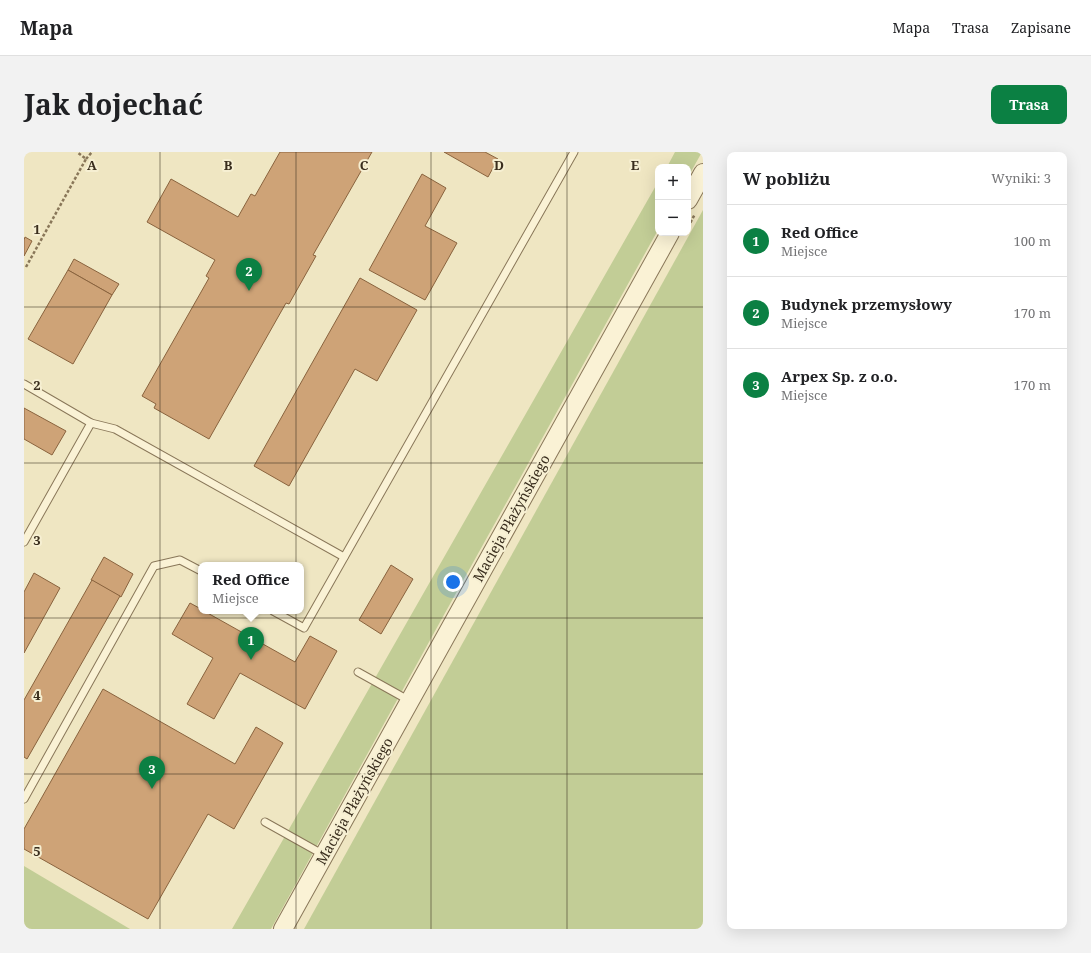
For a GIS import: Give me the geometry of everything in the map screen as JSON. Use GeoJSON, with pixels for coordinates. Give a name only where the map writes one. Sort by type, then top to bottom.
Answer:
{"type":"FeatureCollection","features":[{"type":"Feature","properties":{"kind":"street"},"geometry":{"type":"LineString","coordinates":[[691,195],[703,173]]}},
{"type":"Feature","properties":{"kind":"street","name":"Macieja Płażyńskiego"},"geometry":{"type":"LineString","coordinates":[[283,929],[668,236]]}},
{"type":"Feature","properties":{"kind":"lane"},"geometry":{"type":"LineString","coordinates":[[278,614],[304,628],[574,152]]}},
{"type":"Feature","properties":{"kind":"lane"},"geometry":{"type":"LineString","coordinates":[[24,384],[91,423],[115,429],[344,557]]}},
{"type":"Feature","properties":{"kind":"lane"},"geometry":{"type":"LineString","coordinates":[[24,542],[91,423]]}},
{"type":"Feature","properties":{"kind":"lane"},"geometry":{"type":"LineString","coordinates":[[24,799],[154,566],[180,560],[198,570]]}},
{"type":"Feature","properties":{"kind":"lane"},"geometry":{"type":"LineString","coordinates":[[358,672],[410,701]]}},
{"type":"Feature","properties":{"kind":"lane"},"geometry":{"type":"LineString","coordinates":[[264,822],[324,855]]}},
{"type":"Feature","properties":{"kind":"path"},"geometry":{"type":"LineString","coordinates":[[77,152],[86,159]]}},
{"type":"Feature","properties":{"kind":"path"},"geometry":{"type":"LineString","coordinates":[[26,267],[86,159],[92,152]]}},
{"type":"Feature","properties":{"kind":"green space"},"geometry":{"type":"Polygon","coordinates":[[[675,152],[702,152],[691,172],[691,164],[669,164],[675,152]]]}},
{"type":"Feature","properties":{"kind":"green space"},"geometry":{"type":"Polygon","coordinates":[[[655,187],[655,235],[271,929],[232,929],[655,187]]]}},
{"type":"Feature","properties":{"kind":"green space"},"geometry":{"type":"Polygon","coordinates":[[[703,210],[703,929],[304,929],[689,236],[691,236],[691,232],[703,210]]]}},
{"type":"Feature","properties":{"kind":"green space"},"geometry":{"type":"Polygon","coordinates":[[[24,866],[130,929],[24,929],[24,866]]]}},
{"type":"Feature","properties":{"kind":"building"},"geometry":{"type":"Polygon","coordinates":[[[280,152],[372,152],[313,255],[316,256],[289,304],[286,303],[209,439],[154,408],[156,404],[142,396],[209,278],[206,276],[215,260],[147,222],[171,179],[238,217],[251,194],[255,196],[280,152]]]}},
{"type":"Feature","properties":{"kind":"building"},"geometry":{"type":"Polygon","coordinates":[[[444,152],[485,152],[498,159],[488,177],[444,152]]]}},
{"type":"Feature","properties":{"kind":"building"},"geometry":{"type":"Polygon","coordinates":[[[422,174],[446,188],[425,226],[457,243],[425,300],[369,270],[422,174]]]}},
{"type":"Feature","properties":{"kind":"building"},"geometry":{"type":"Polygon","coordinates":[[[25,237],[32,241],[24,256],[24,240],[25,237]]]}},
{"type":"Feature","properties":{"kind":"building"},"geometry":{"type":"Polygon","coordinates":[[[74,259],[119,284],[112,295],[68,270],[74,259]]]}},
{"type":"Feature","properties":{"kind":"building"},"geometry":{"type":"Polygon","coordinates":[[[68,270],[112,295],[73,364],[28,339],[68,270]]]}},
{"type":"Feature","properties":{"kind":"building"},"geometry":{"type":"Polygon","coordinates":[[[360,278],[417,310],[377,381],[355,369],[289,486],[254,466],[360,278]]]}},
{"type":"Feature","properties":{"kind":"building"},"geometry":{"type":"Polygon","coordinates":[[[24,408],[66,431],[52,455],[24,439],[24,408]]]}},
{"type":"Feature","properties":{"kind":"building"},"geometry":{"type":"Polygon","coordinates":[[[104,557],[133,574],[121,597],[91,580],[104,557]]]}},
{"type":"Feature","properties":{"kind":"building"},"geometry":{"type":"Polygon","coordinates":[[[391,565],[413,579],[381,634],[359,620],[391,565]]]}},
{"type":"Feature","properties":{"kind":"building"},"geometry":{"type":"Polygon","coordinates":[[[34,573],[60,588],[24,653],[24,592],[34,573]]]}},
{"type":"Feature","properties":{"kind":"building"},"geometry":{"type":"Polygon","coordinates":[[[92,580],[120,596],[27,759],[24,757],[24,700],[92,580]]]}},
{"type":"Feature","properties":{"kind":"building"},"geometry":{"type":"Polygon","coordinates":[[[190,603],[198,607],[198,614],[209,614],[295,662],[310,636],[337,651],[305,709],[240,673],[214,719],[187,704],[213,658],[172,634],[190,603]]]}},
{"type":"Feature","properties":{"kind":"building"},"geometry":{"type":"Polygon","coordinates":[[[103,689],[235,764],[256,727],[283,743],[234,829],[208,814],[148,919],[24,849],[24,829],[103,689]]]}},
{"type":"Feature","properties":{"kind":"place","name":"Budynek przemysłowy"},"geometry":{"type":"Point","coordinates":[249,291]}},
{"type":"Feature","properties":{"kind":"place","name":"Red Office"},"geometry":{"type":"Point","coordinates":[251,660]}},
{"type":"Feature","properties":{"kind":"place","name":"Arpex Sp. z o.o."},"geometry":{"type":"Point","coordinates":[152,789]}}]}
